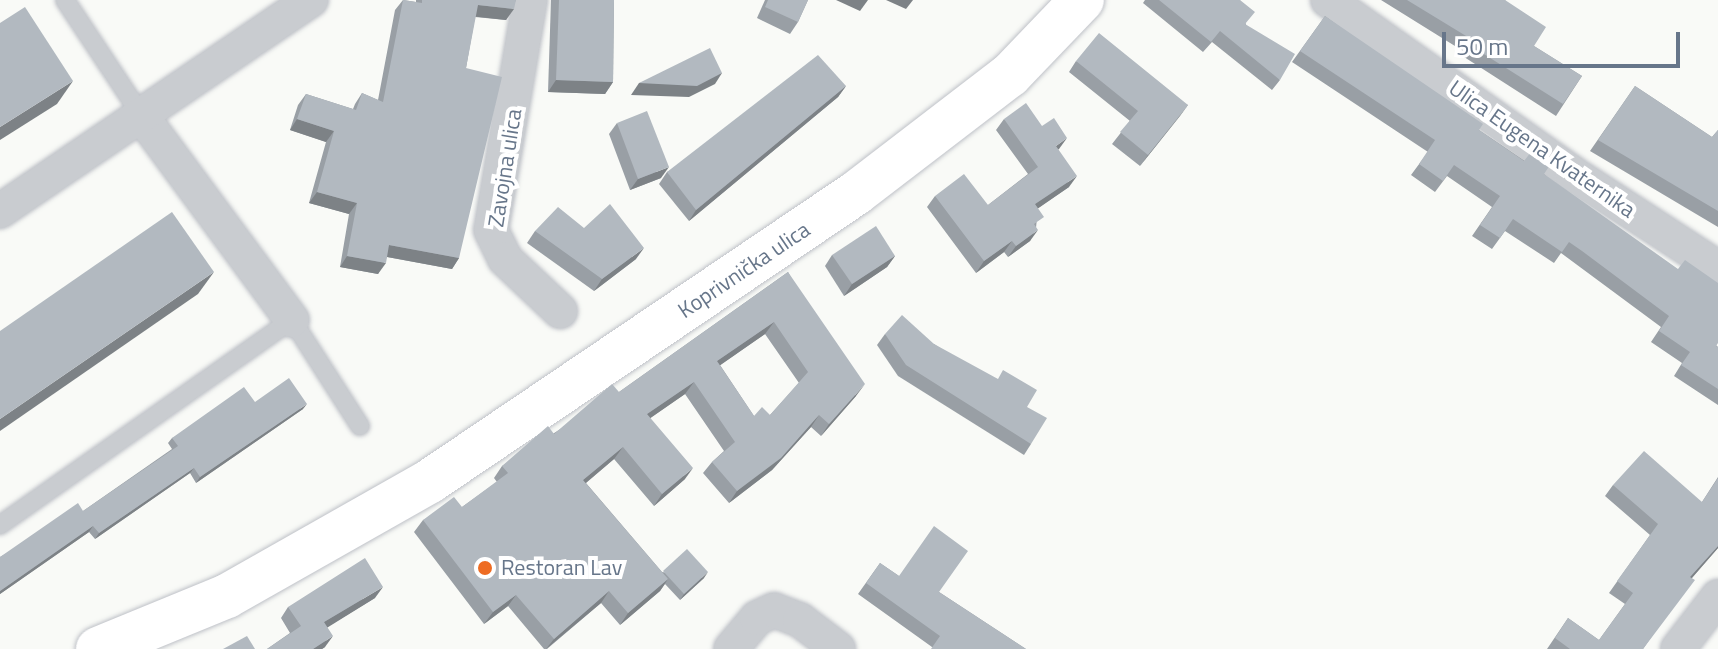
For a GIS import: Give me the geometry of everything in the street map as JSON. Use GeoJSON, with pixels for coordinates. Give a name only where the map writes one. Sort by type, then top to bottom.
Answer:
{"type":"FeatureCollection","features":[{"type":"Feature","properties":{"kind":"main road","name":"Koprivnička ulica"},"geometry":{"type":"LineString","coordinates":[[98,649],[227,596],[383,511],[856,193],[1010,75],[1082,0]]}},
{"type":"Feature","properties":{"kind":"main road","name":"Koprivnička ulica"},"geometry":{"type":"LineString","coordinates":[[185,649],[320,563],[383,511]]}},
{"type":"Feature","properties":{"kind":"street"},"geometry":{"type":"LineString","coordinates":[[0,211],[143,118],[311,0]]}},
{"type":"Feature","properties":{"kind":"street","name":"Zavojna ulica"},"geometry":{"type":"LineString","coordinates":[[530,0],[491,230],[505,259],[560,311]]}},
{"type":"Feature","properties":{"kind":"street","name":"Ulica Eugena Kvaternika"},"geometry":{"type":"LineString","coordinates":[[1328,0],[1572,173],[1718,268]]}},
{"type":"Feature","properties":{"kind":"street"},"geometry":{"type":"LineString","coordinates":[[143,118],[292,320]]}},
{"type":"Feature","properties":{"kind":"street"},"geometry":{"type":"LineString","coordinates":[[1678,649],[1718,597]]}},
{"type":"Feature","properties":{"kind":"street"},"geometry":{"type":"LineString","coordinates":[[731,649],[757,618],[774,610],[800,620],[838,649]]}},
{"type":"Feature","properties":{"kind":"lane"},"geometry":{"type":"LineString","coordinates":[[65,0],[143,118]]}},
{"type":"Feature","properties":{"kind":"lane"},"geometry":{"type":"LineString","coordinates":[[0,525],[292,320],[360,426]]}},
{"type":"Feature","properties":{"kind":"building"},"geometry":{"type":"Polygon","coordinates":[[[403,0],[422,3],[422,0],[516,0],[514,9],[478,5],[466,68],[502,77],[459,258],[389,245],[386,263],[347,256],[357,203],[317,192],[334,131],[297,119],[306,94],[356,110],[362,93],[383,102],[403,0]]]}},
{"type":"Feature","properties":{"kind":"building"},"geometry":{"type":"Polygon","coordinates":[[[559,0],[614,0],[613,82],[556,80],[559,0]]]}},
{"type":"Feature","properties":{"kind":"building"},"geometry":{"type":"Polygon","coordinates":[[[768,0],[808,0],[798,22],[765,7],[768,0]]]}},
{"type":"Feature","properties":{"kind":"building"},"geometry":{"type":"Polygon","coordinates":[[[1159,0],[1240,0],[1255,12],[1245,24],[1295,54],[1280,80],[1220,31],[1211,42],[1159,0]]]}},
{"type":"Feature","properties":{"kind":"building"},"geometry":{"type":"Polygon","coordinates":[[[1407,0],[1505,0],[1546,27],[1534,46],[1582,76],[1563,104],[1468,44],[1471,39],[1407,0]]]}},
{"type":"Feature","properties":{"kind":"building"},"geometry":{"type":"Polygon","coordinates":[[[25,7],[73,81],[0,127],[0,23],[25,7]]]}},
{"type":"Feature","properties":{"kind":"building"},"geometry":{"type":"Polygon","coordinates":[[[1325,16],[1483,124],[1479,130],[1524,161],[1531,152],[1550,165],[1544,174],[1678,269],[1685,260],[1718,283],[1718,389],[1681,365],[1690,352],[1659,331],[1669,316],[1569,242],[1562,252],[1513,219],[1500,238],[1480,225],[1500,196],[1454,165],[1443,181],[1419,164],[1435,140],[1300,51],[1325,16]]]}},
{"type":"Feature","properties":{"kind":"building"},"geometry":{"type":"Polygon","coordinates":[[[1099,33],[1188,105],[1148,155],[1120,132],[1138,111],[1076,61],[1099,33]]]}},
{"type":"Feature","properties":{"kind":"building"},"geometry":{"type":"Polygon","coordinates":[[[710,48],[722,73],[697,86],[639,83],[710,48]]]}},
{"type":"Feature","properties":{"kind":"building"},"geometry":{"type":"Polygon","coordinates":[[[818,55],[846,86],[696,210],[667,172],[818,55]]]}},
{"type":"Feature","properties":{"kind":"building"},"geometry":{"type":"Polygon","coordinates":[[[1635,86],[1712,137],[1718,130],[1718,211],[1598,140],[1635,86]]]}},
{"type":"Feature","properties":{"kind":"building"},"geometry":{"type":"Polygon","coordinates":[[[1026,103],[1042,126],[1054,118],[1067,138],[1056,146],[1077,176],[1035,204],[1044,217],[1034,224],[1038,230],[1016,246],[1012,241],[984,261],[935,196],[964,174],[988,205],[1038,167],[1004,119],[1026,103]]]}},
{"type":"Feature","properties":{"kind":"building"},"geometry":{"type":"Polygon","coordinates":[[[647,111],[669,167],[638,179],[617,123],[647,111]]]}},
{"type":"Feature","properties":{"kind":"building"},"geometry":{"type":"Polygon","coordinates":[[[610,204],[644,248],[602,279],[535,231],[558,207],[584,228],[610,204]]]}},
{"type":"Feature","properties":{"kind":"building"},"geometry":{"type":"Polygon","coordinates":[[[172,212],[214,272],[0,419],[0,331],[172,212]]]}},
{"type":"Feature","properties":{"kind":"building"},"geometry":{"type":"Polygon","coordinates":[[[876,226],[895,256],[852,284],[832,255],[876,226]]]}},
{"type":"Feature","properties":{"kind":"building"},"geometry":{"type":"Polygon","coordinates":[[[788,272],[865,384],[829,424],[819,415],[781,458],[737,491],[712,462],[735,442],[694,382],[647,414],[693,468],[662,494],[623,447],[583,480],[668,579],[628,613],[609,591],[554,639],[516,595],[493,612],[423,520],[454,497],[462,507],[508,473],[502,466],[548,426],[554,434],[612,384],[619,392],[788,272]],[[774,322],[717,361],[754,416],[762,407],[770,415],[808,372],[774,322]]]}},
{"type":"Feature","properties":{"kind":"building"},"geometry":{"type":"Polygon","coordinates":[[[902,315],[934,344],[998,379],[1003,370],[1037,390],[1027,407],[1047,418],[1031,444],[906,365],[885,334],[902,315]]]}},
{"type":"Feature","properties":{"kind":"building"},"geometry":{"type":"Polygon","coordinates":[[[289,378],[307,404],[200,477],[194,468],[99,533],[93,526],[0,591],[0,557],[78,503],[83,511],[178,446],[172,438],[244,387],[255,402],[289,378]]]}},
{"type":"Feature","properties":{"kind":"building"},"geometry":{"type":"Polygon","coordinates":[[[1644,451],[1702,502],[1718,478],[1718,546],[1690,577],[1695,580],[1643,649],[1570,649],[1555,638],[1568,618],[1599,640],[1633,593],[1617,581],[1658,524],[1613,485],[1644,451]]]}},
{"type":"Feature","properties":{"kind":"building"},"geometry":{"type":"Polygon","coordinates":[[[934,526],[968,551],[939,592],[1026,649],[931,649],[940,636],[866,583],[880,563],[899,576],[934,526]]]}},
{"type":"Feature","properties":{"kind":"building"},"geometry":{"type":"Polygon","coordinates":[[[687,549],[708,572],[684,594],[663,571],[687,549]]]}},
{"type":"Feature","properties":{"kind":"building"},"geometry":{"type":"Polygon","coordinates":[[[365,558],[383,587],[324,622],[333,636],[313,649],[267,649],[301,626],[288,607],[365,558]]]}},
{"type":"Feature","properties":{"kind":"building"},"geometry":{"type":"Polygon","coordinates":[[[247,636],[255,649],[223,649],[247,636]]]}},
{"type":"Feature","properties":{"kind":"place","name":"Restoran Lav"},"geometry":{"type":"Point","coordinates":[485,568]}}]}
